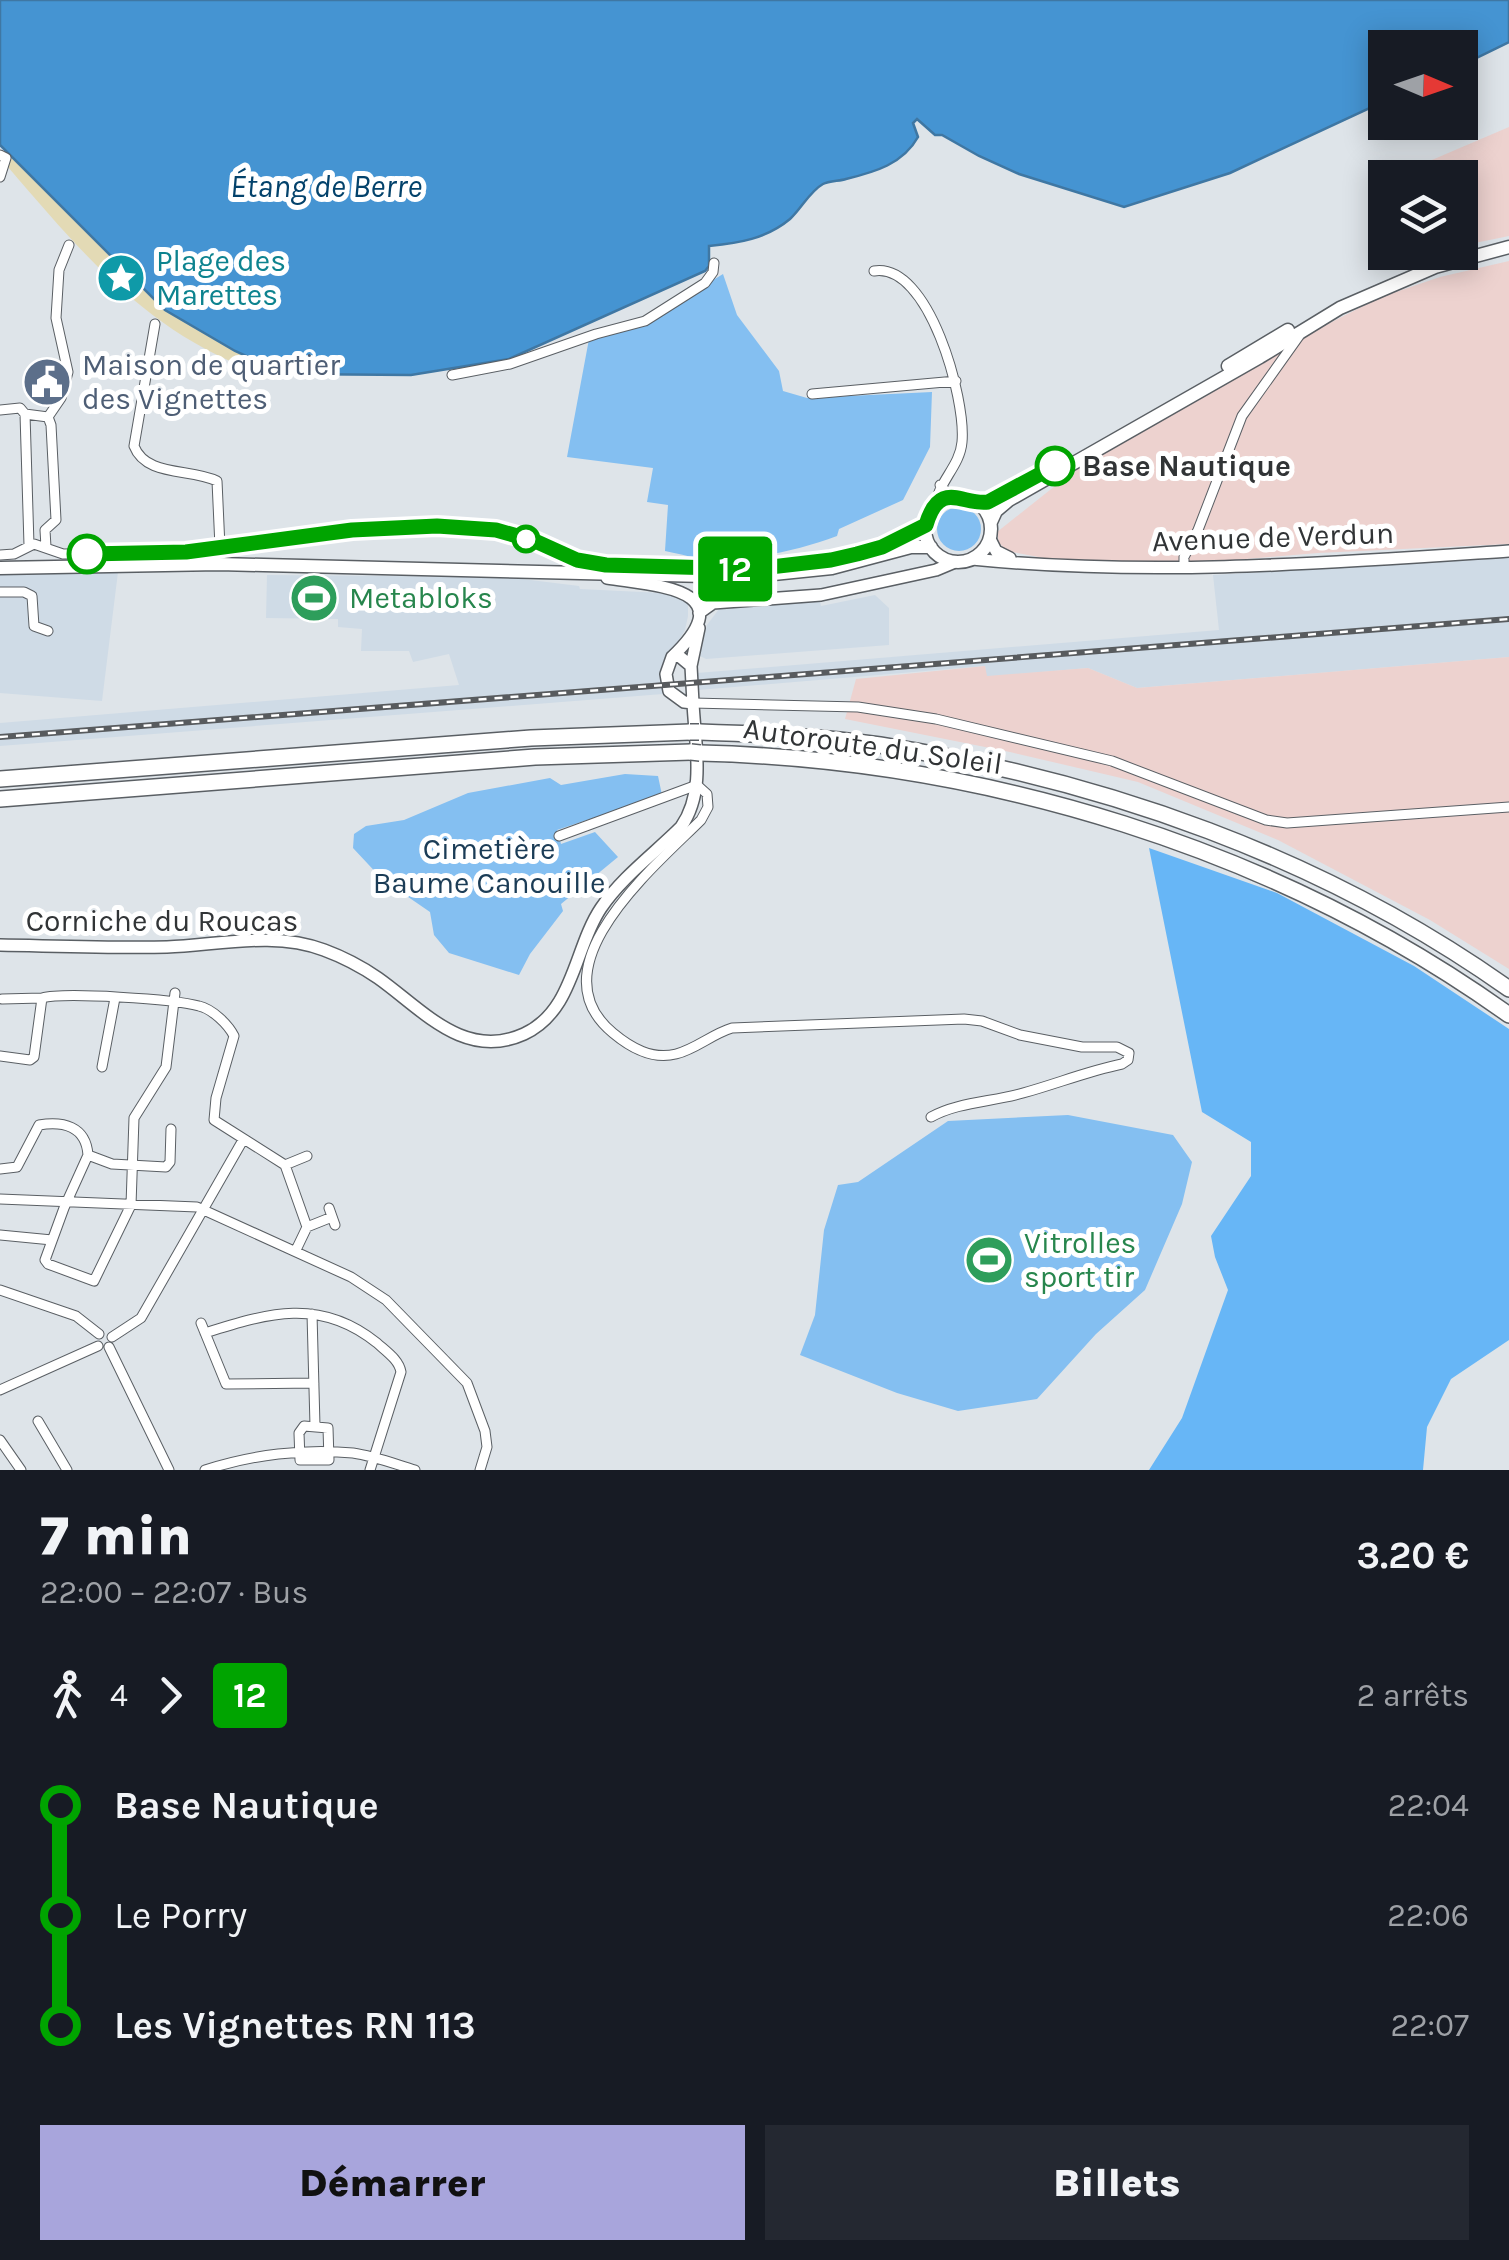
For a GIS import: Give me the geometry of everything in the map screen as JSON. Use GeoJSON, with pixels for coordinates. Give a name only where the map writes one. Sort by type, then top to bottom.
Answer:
{"type":"FeatureCollection","features":[{"type":"Feature","properties":{"kind":"highway","name":"Autoroute du Soleil"},"geometry":{"type":"LineString","coordinates":[[0,778],[511,739],[694,732],[876,745],[987,764],[1098,792],[1189,823],[1277,858],[1359,898],[1509,989]]}},
{"type":"Feature","properties":{"kind":"highway","name":"Autoroute du Soleil"},"geometry":{"type":"LineString","coordinates":[[0,799],[535,756],[696,752],[817,759],[1001,790],[1152,834],[1262,876],[1342,914],[1509,1016]]}},
{"type":"Feature","properties":{"kind":"main road"},"geometry":{"type":"LineString","coordinates":[[1478,246],[1509,238]]}},
{"type":"Feature","properties":{"kind":"main road"},"geometry":{"type":"LineString","coordinates":[[0,568],[219,564],[746,578],[832,568],[912,547],[935,558],[972,560],[986,548],[996,511],[1009,500],[1340,308],[1452,261],[1509,246]]}},
{"type":"Feature","properties":{"kind":"main road"},"geometry":{"type":"LineString","coordinates":[[979,503],[1020,486],[1348,296],[1405,270]]}},
{"type":"Feature","properties":{"kind":"main road"},"geometry":{"type":"LineString","coordinates":[[0,557],[220,557],[754,569],[813,563],[882,547],[926,525],[935,505],[951,496],[979,503],[991,522]]}},
{"type":"Feature","properties":{"kind":"main road"},"geometry":{"type":"LineString","coordinates":[[926,525],[935,558]]}},
{"type":"Feature","properties":{"kind":"main road"},"geometry":{"type":"LineString","coordinates":[[990,539],[1001,555],[1039,564]]}},
{"type":"Feature","properties":{"kind":"main road","name":"Avenue de Verdun"},"geometry":{"type":"LineString","coordinates":[[972,560],[1246,568],[1509,550]]}},
{"type":"Feature","properties":{"kind":"main road"},"geometry":{"type":"LineString","coordinates":[[693,703],[669,692],[666,674],[672,656],[690,637],[698,613],[708,604],[821,594],[935,558]]}},
{"type":"Feature","properties":{"kind":"main road"},"geometry":{"type":"LineString","coordinates":[[568,572],[681,590],[695,601],[698,613]]}},
{"type":"Feature","properties":{"kind":"main road"},"geometry":{"type":"LineString","coordinates":[[697,786],[691,666],[704,618],[720,602]]}},
{"type":"Feature","properties":{"kind":"main road"},"geometry":{"type":"LineString","coordinates":[[672,656],[683,657],[691,666]]}},
{"type":"Feature","properties":{"kind":"main road","name":"Corniche du Roucas"},"geometry":{"type":"LineString","coordinates":[[0,946],[132,948],[288,941],[321,948],[350,962],[378,978],[434,1024],[456,1035],[480,1041],[504,1040],[542,1023],[556,1007],[601,908],[681,827],[691,812],[697,786]]}},
{"type":"Feature","properties":{"kind":"street"},"geometry":{"type":"LineString","coordinates":[[0,155],[6,158],[2,175]]}},
{"type":"Feature","properties":{"kind":"street"},"geometry":{"type":"LineString","coordinates":[[0,557],[14,554],[56,520],[48,417],[61,398],[68,372],[56,318],[58,270],[69,245]]}},
{"type":"Feature","properties":{"kind":"street"},"geometry":{"type":"LineString","coordinates":[[452,375],[510,364],[645,321],[705,282],[714,264]]}},
{"type":"Feature","properties":{"kind":"street"},"geometry":{"type":"LineString","coordinates":[[874,271],[886,269],[901,276],[950,354],[962,438],[960,453],[940,485],[935,505]]}},
{"type":"Feature","properties":{"kind":"street"},"geometry":{"type":"LineString","coordinates":[[155,324],[134,446],[148,465],[216,481],[220,547]]}},
{"type":"Feature","properties":{"kind":"street"},"geometry":{"type":"LineString","coordinates":[[1184,568],[1184,557],[1242,416],[1305,329]]}},
{"type":"Feature","properties":{"kind":"street"},"geometry":{"type":"LineString","coordinates":[[812,394],[956,380]]}},
{"type":"Feature","properties":{"kind":"street"},"geometry":{"type":"LineString","coordinates":[[0,410],[20,408],[25,414],[30,540]]}},
{"type":"Feature","properties":{"kind":"street"},"geometry":{"type":"LineString","coordinates":[[25,414],[48,417]]}},
{"type":"Feature","properties":{"kind":"street"},"geometry":{"type":"LineString","coordinates":[[940,485],[951,496]]}},
{"type":"Feature","properties":{"kind":"street"},"geometry":{"type":"LineString","coordinates":[[30,540],[63,554],[186,552],[352,530],[437,526],[496,530],[535,541],[577,560],[606,565]]}},
{"type":"Feature","properties":{"kind":"street"},"geometry":{"type":"LineString","coordinates":[[46,530],[46,546]]}},
{"type":"Feature","properties":{"kind":"street"},"geometry":{"type":"LineString","coordinates":[[0,592],[32,596],[34,626],[48,631]]}},
{"type":"Feature","properties":{"kind":"street"},"geometry":{"type":"LineString","coordinates":[[693,703],[858,707],[936,719],[1112,761],[1266,820],[1286,823],[1509,807]]}},
{"type":"Feature","properties":{"kind":"street"},"geometry":{"type":"LineString","coordinates":[[559,836],[697,786],[707,794],[708,806],[701,820],[627,894],[605,925],[588,965],[588,998],[600,1020],[643,1053],[678,1054],[732,1028],[940,1018],[982,1022],[1020,1035],[1082,1047],[1117,1047],[1129,1053],[1122,1064],[1022,1094],[958,1106],[931,1118]]}},
{"type":"Feature","properties":{"kind":"street"},"geometry":{"type":"LineString","coordinates":[[2,1000],[77,995],[175,998],[203,1007],[233,1032],[234,1043],[216,1098],[214,1120],[285,1165],[307,1227]]}},
{"type":"Feature","properties":{"kind":"street"},"geometry":{"type":"LineString","coordinates":[[0,1056],[30,1060],[37,1053],[42,998]]}},
{"type":"Feature","properties":{"kind":"street"},"geometry":{"type":"LineString","coordinates":[[102,1067],[115,998]]}},
{"type":"Feature","properties":{"kind":"street"},"geometry":{"type":"LineString","coordinates":[[0,1169],[17,1167],[36,1128],[42,1124],[64,1123],[86,1140],[88,1155],[45,1256],[48,1264],[94,1281],[131,1205],[136,1114],[166,1068],[175,998]]}},
{"type":"Feature","properties":{"kind":"street"},"geometry":{"type":"LineString","coordinates":[[88,1155],[112,1164],[168,1166],[171,1128]]}},
{"type":"Feature","properties":{"kind":"street"},"geometry":{"type":"LineString","coordinates":[[0,1390],[106,1343],[141,1318],[244,1140]]}},
{"type":"Feature","properties":{"kind":"street"},"geometry":{"type":"LineString","coordinates":[[285,1165],[307,1156]]}},
{"type":"Feature","properties":{"kind":"street"},"geometry":{"type":"LineString","coordinates":[[0,1199],[188,1206],[334,1268],[382,1296],[463,1378],[485,1432],[487,1448],[480,1470]]}},
{"type":"Feature","properties":{"kind":"street"},"geometry":{"type":"LineString","coordinates":[[296,1250],[307,1227],[332,1217]]}},
{"type":"Feature","properties":{"kind":"street"},"geometry":{"type":"LineString","coordinates":[[0,1236],[52,1240]]}},
{"type":"Feature","properties":{"kind":"street"},"geometry":{"type":"LineString","coordinates":[[0,1290],[76,1316],[99,1334],[106,1332],[106,1343],[169,1470]]}},
{"type":"Feature","properties":{"kind":"street"},"geometry":{"type":"LineString","coordinates":[[312,1314],[314,1426]]}},
{"type":"Feature","properties":{"kind":"street"},"geometry":{"type":"LineString","coordinates":[[314,1383],[226,1384],[202,1328],[273,1315],[312,1314],[337,1318],[354,1326],[401,1367],[370,1470]]}},
{"type":"Feature","properties":{"kind":"street"},"geometry":{"type":"LineString","coordinates":[[38,1421],[67,1470]]}},
{"type":"Feature","properties":{"kind":"street"},"geometry":{"type":"LineString","coordinates":[[328,1428],[330,1453],[326,1461],[303,1461],[299,1454],[300,1429],[328,1428]]}},
{"type":"Feature","properties":{"kind":"street"},"geometry":{"type":"LineString","coordinates":[[0,1440],[20,1470]]}},
{"type":"Feature","properties":{"kind":"street"},"geometry":{"type":"LineString","coordinates":[[330,1453],[374,1458],[415,1470]]}},
{"type":"Feature","properties":{"kind":"street"},"geometry":{"type":"LineString","coordinates":[[205,1470],[260,1456],[299,1454]]}},
{"type":"Feature","properties":{"kind":"street"},"geometry":{"type":"LineString","coordinates":[[260,1456],[261,1470]]}},
{"type":"Feature","properties":{"kind":"shaded area"},"geometry":{"type":"Polygon","coordinates":[[[1509,127],[1509,236],[1478,242],[1478,160],[1432,160],[1509,127]]]}},
{"type":"Feature","properties":{"kind":"shaded area"},"geometry":{"type":"Polygon","coordinates":[[[1509,261],[1509,544],[1198,563],[1049,559],[1007,551],[999,543],[997,532],[1084,463],[1381,297],[1509,261]]]}},
{"type":"Feature","properties":{"kind":"shaded area"},"geometry":{"type":"Polygon","coordinates":[[[1509,558],[1509,657],[1137,688],[1088,668],[986,677],[985,666],[698,690],[697,673],[1219,630],[1213,575],[1509,558]]]}},
{"type":"Feature","properties":{"kind":"shaded area"},"geometry":{"type":"Polygon","coordinates":[[[118,572],[102,701],[0,693],[0,573],[118,572]]]}},
{"type":"Feature","properties":{"kind":"shaded area"},"geometry":{"type":"Polygon","coordinates":[[[267,575],[505,577],[580,589],[683,594],[688,601],[688,616],[685,630],[662,670],[663,694],[0,746],[0,723],[459,685],[449,654],[413,662],[409,651],[361,651],[362,629],[338,627],[338,619],[266,618],[267,575]]]}},
{"type":"Feature","properties":{"kind":"shaded area"},"geometry":{"type":"Polygon","coordinates":[[[875,595],[889,608],[889,645],[706,659],[700,656],[707,625],[719,609],[820,601],[821,606],[875,595]]]}},
{"type":"Feature","properties":{"kind":"shaded area"},"geometry":{"type":"Polygon","coordinates":[[[1509,657],[1509,969],[1430,920],[1278,840],[1138,782],[845,719],[856,679],[985,666],[987,676],[1088,668],[1137,688],[1509,657]]]}},
{"type":"Feature","properties":{"kind":"shaded area"},"geometry":{"type":"Polygon","coordinates":[[[1149,848],[1277,893],[1414,966],[1509,1029],[1509,1340],[1451,1379],[1427,1427],[1423,1470],[1149,1470],[1182,1418],[1228,1290],[1211,1236],[1251,1176],[1251,1142],[1202,1112],[1149,848]]]}},
{"type":"Feature","properties":{"kind":"green space"},"geometry":{"type":"Polygon","coordinates":[[[723,274],[737,315],[779,371],[783,391],[807,398],[932,392],[930,447],[903,500],[839,529],[837,536],[807,546],[744,558],[700,558],[665,551],[668,505],[647,502],[653,468],[567,457],[589,339],[633,329],[723,274]]]}},
{"type":"Feature","properties":{"kind":"green space"},"geometry":{"type":"Polygon","coordinates":[[[959,507],[975,513],[981,529],[975,545],[959,551],[943,545],[937,529],[943,513],[959,507]]]}},
{"type":"Feature","properties":{"kind":"green space","name":"Cimetière Baume Canouille"},"geometry":{"type":"Polygon","coordinates":[[[625,774],[658,776],[662,795],[557,830],[561,844],[595,832],[618,857],[561,904],[563,911],[519,975],[449,953],[434,935],[430,912],[382,879],[353,848],[354,834],[366,826],[404,820],[468,793],[550,778],[561,785],[625,774]]]}},
{"type":"Feature","properties":{"kind":"green space","name":"Vitrolles sport tir"},"geometry":{"type":"Polygon","coordinates":[[[1068,1115],[1173,1135],[1192,1162],[1182,1204],[1145,1290],[1096,1334],[1037,1399],[958,1411],[897,1393],[800,1355],[815,1315],[824,1230],[838,1185],[858,1182],[948,1121],[1068,1115]]]}},
{"type":"Feature","properties":{"kind":"sand","name":"Plage des Marettes"},"geometry":{"type":"Polygon","coordinates":[[[12,157],[165,310],[235,351],[287,374],[280,379],[236,364],[161,321],[128,295],[8,167],[12,157]]]}},
{"type":"Feature","properties":{"kind":"water","name":"Étang de Berre"},"geometry":{"type":"Polygon","coordinates":[[[0,0],[1509,0],[1509,42],[1478,57],[1478,30],[1368,30],[1368,109],[1230,173],[1124,207],[1019,174],[935,135],[917,119],[913,123],[918,137],[896,160],[867,173],[823,184],[790,219],[762,236],[709,246],[709,266],[705,271],[509,359],[411,375],[287,374],[235,351],[165,310],[0,145],[0,0]]]}},
{"type":"Feature","properties":{"kind":"railway"},"geometry":{"type":"LineString","coordinates":[[0,737],[1509,619]]}},
{"type":"Feature","properties":{"kind":"bus line","name":"12"},"geometry":{"type":"LineString","coordinates":[[87,554],[186,552],[352,530],[437,526],[496,530],[535,541],[577,560],[606,565],[776,568],[882,547],[926,525],[929,514],[942,500],[961,496],[988,502],[1055,466]]}},
{"type":"Feature","properties":{"kind":"place","name":"Plage des Marettes"},"geometry":{"type":"Point","coordinates":[121,278]}},
{"type":"Feature","properties":{"kind":"place","name":"Maison de quartier des Vignettes"},"geometry":{"type":"Point","coordinates":[47,382]}},
{"type":"Feature","properties":{"kind":"place","name":"Base Nautique"},"geometry":{"type":"Point","coordinates":[1055,466]}},
{"type":"Feature","properties":{"kind":"place","name":"Metabloks"},"geometry":{"type":"Point","coordinates":[314,598]}},
{"type":"Feature","properties":{"kind":"place","name":"Vitrolles sport tir"},"geometry":{"type":"Point","coordinates":[989,1260]}}]}
